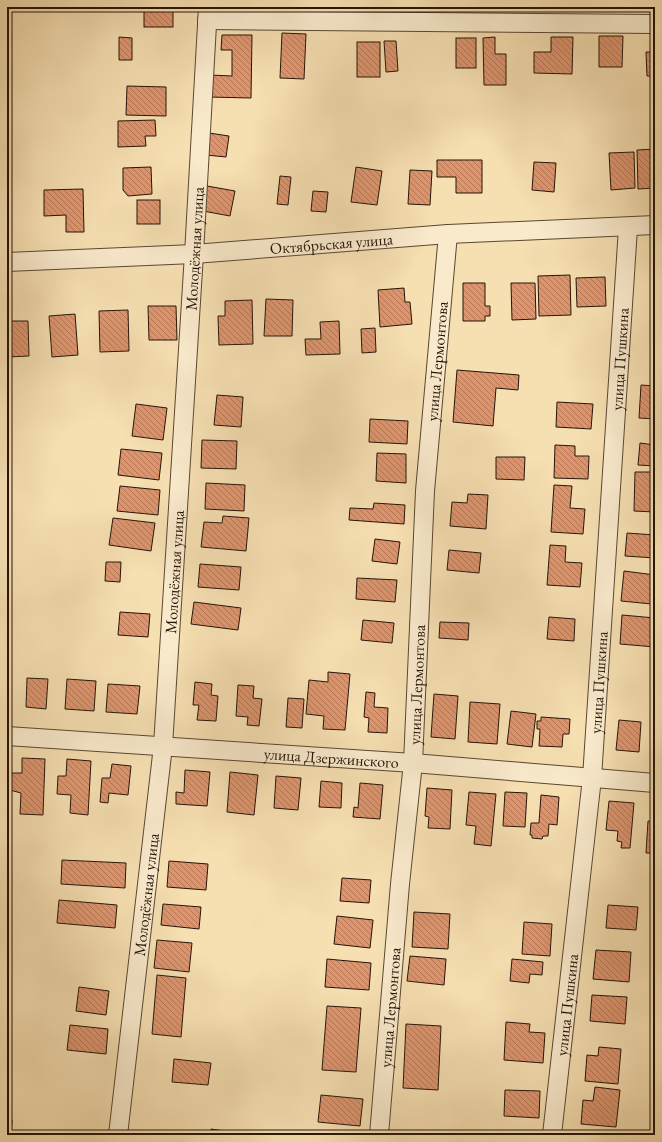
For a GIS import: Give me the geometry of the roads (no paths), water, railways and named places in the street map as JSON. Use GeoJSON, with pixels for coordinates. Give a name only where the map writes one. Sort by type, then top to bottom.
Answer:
{"type":"FeatureCollection","features":[{"type":"Feature","properties":{"kind":"street"},"geometry":{"type":"LineString","coordinates":[[208,14],[655,24]]}},
{"type":"Feature","properties":{"kind":"street","name":"Молодёжная улица"},"geometry":{"type":"LineString","coordinates":[[118,1135],[163,746],[208,14]]}},
{"type":"Feature","properties":{"kind":"street","name":"Октябрьская улица"},"geometry":{"type":"LineString","coordinates":[[7,262],[194,254],[448,234],[628,228],[655,225]]}},
{"type":"Feature","properties":{"kind":"street","name":"улица Пушкина"},"geometry":{"type":"LineString","coordinates":[[552,1135],[592,778],[628,228]]}},
{"type":"Feature","properties":{"kind":"street","name":"улица Лермонтова"},"geometry":{"type":"LineString","coordinates":[[379,1135],[400,884],[413,763],[425,491],[448,234]]}},
{"type":"Feature","properties":{"kind":"street","name":"улица Дзержинского"},"geometry":{"type":"LineString","coordinates":[[7,736],[413,763],[655,783]]}}]}
